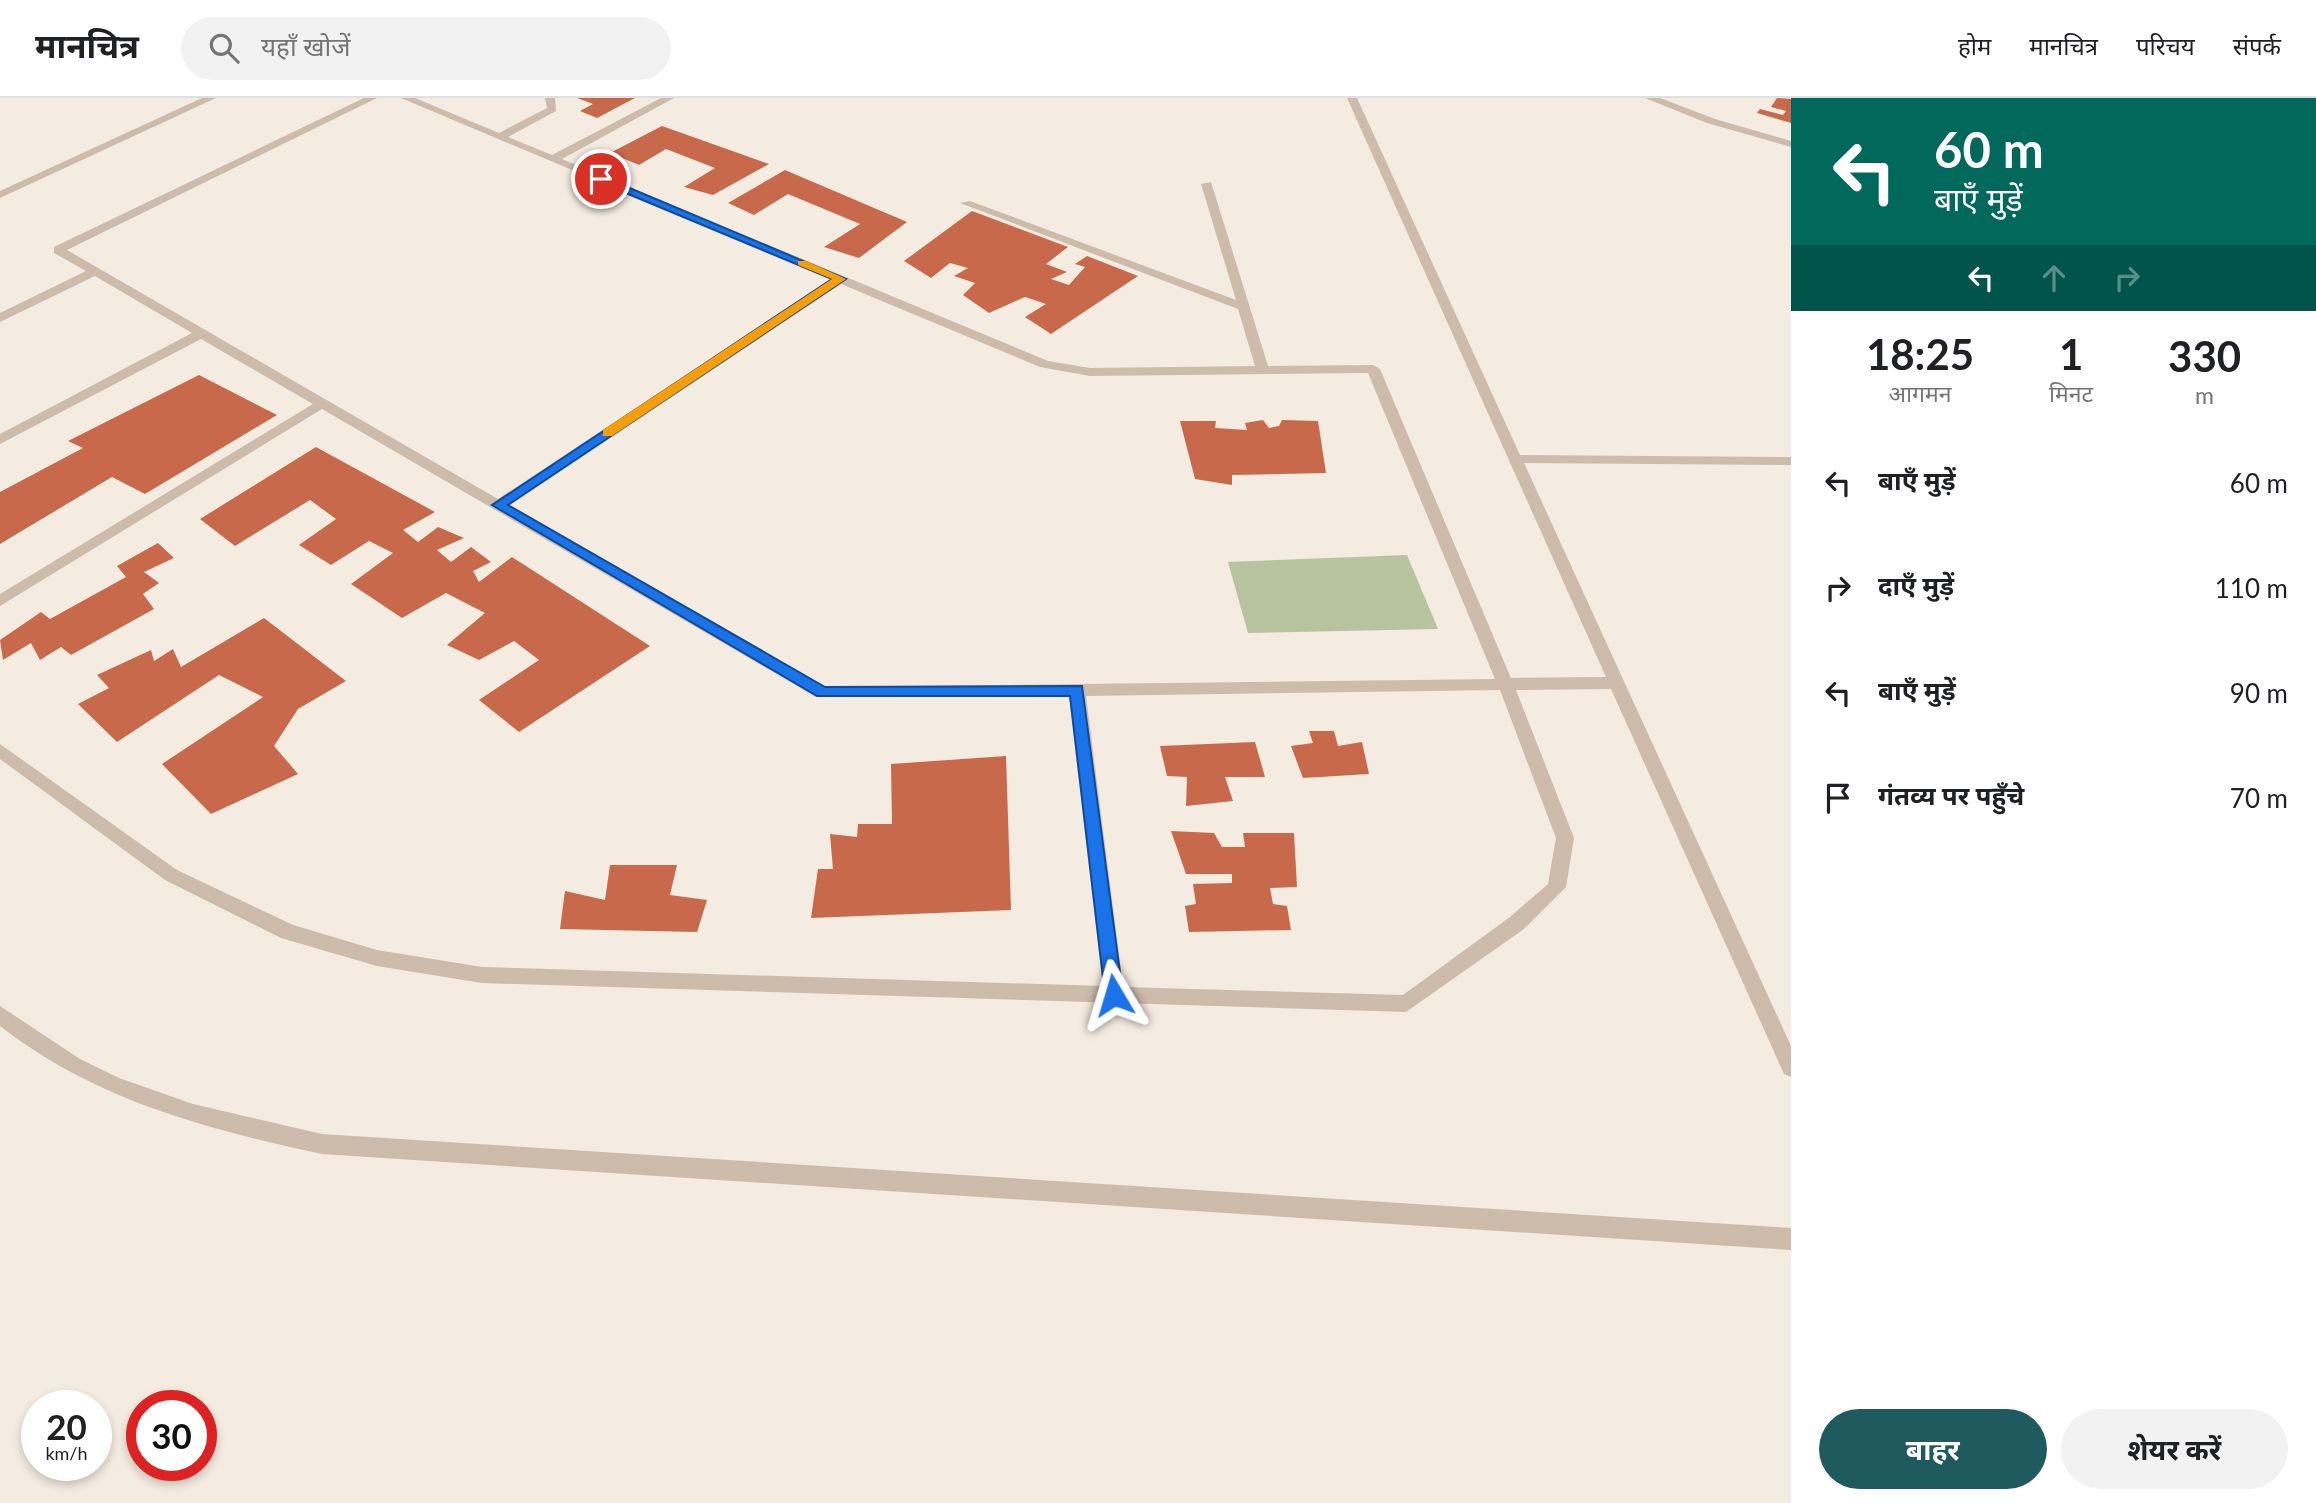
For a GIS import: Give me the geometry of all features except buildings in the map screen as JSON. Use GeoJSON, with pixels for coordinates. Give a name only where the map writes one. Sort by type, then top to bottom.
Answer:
{"type":"FeatureCollection","features":[{"type":"Feature","properties":{"kind":"street"},"geometry":{"type":"LineString","coordinates":[[0,195],[211,98]]}},
{"type":"Feature","properties":{"kind":"street"},"geometry":{"type":"LineString","coordinates":[[372,98],[58,250],[822,693],[1617,683]]}},
{"type":"Feature","properties":{"kind":"street"},"geometry":{"type":"LineString","coordinates":[[0,750],[171,875],[288,932],[377,958],[482,975],[1406,1004],[1517,923],[1557,887],[1565,838],[1506,685],[1373,369],[1090,372],[1045,364],[405,98]]}},
{"type":"Feature","properties":{"kind":"street"},"geometry":{"type":"LineString","coordinates":[[500,137],[552,109],[550,98]]}},
{"type":"Feature","properties":{"kind":"street"},"geometry":{"type":"LineString","coordinates":[[553,159],[669,98]]}},
{"type":"Feature","properties":{"kind":"street"},"geometry":{"type":"LineString","coordinates":[[1352,98],[1791,1069]]}},
{"type":"Feature","properties":{"kind":"street"},"geometry":{"type":"LineString","coordinates":[[1650,98],[1711,121],[1791,144]]}},
{"type":"Feature","properties":{"kind":"street"},"geometry":{"type":"LineString","coordinates":[[1208,184],[1263,370]]}},
{"type":"Feature","properties":{"kind":"street"},"geometry":{"type":"LineString","coordinates":[[966,202],[1244,307]]}},
{"type":"Feature","properties":{"kind":"street"},"geometry":{"type":"LineString","coordinates":[[0,318],[96,271]]}},
{"type":"Feature","properties":{"kind":"street"},"geometry":{"type":"LineString","coordinates":[[499,505],[840,279]]}},
{"type":"Feature","properties":{"kind":"street"},"geometry":{"type":"LineString","coordinates":[[0,440],[202,333]]}},
{"type":"Feature","properties":{"kind":"street"},"geometry":{"type":"LineString","coordinates":[[0,601],[323,403]]}},
{"type":"Feature","properties":{"kind":"street"},"geometry":{"type":"LineString","coordinates":[[1516,459],[1791,461]]}},
{"type":"Feature","properties":{"kind":"street"},"geometry":{"type":"LineString","coordinates":[[1077,690],[1114,995]]}},
{"type":"Feature","properties":{"kind":"street"},"geometry":{"type":"LineString","coordinates":[[0,1015],[29,1040],[97,1080],[136,1096],[196,1116],[322,1143],[1791,1239]]}},
{"type":"Feature","properties":{"kind":"green space"},"geometry":{"type":"Polygon","coordinates":[[[1407,555],[1438,629],[1248,633],[1228,562],[1407,555]]]}},
{"type":"Feature","properties":{"kind":"slow traffic"},"geometry":{"type":"LineString","coordinates":[[607,433],[840,279],[802,263]]}},
{"type":"Feature","properties":{"kind":"route"},"geometry":{"type":"LineString","coordinates":[[601,179],[840,279],[499,505],[822,693],[1077,690],[1114,995]]}}]}
